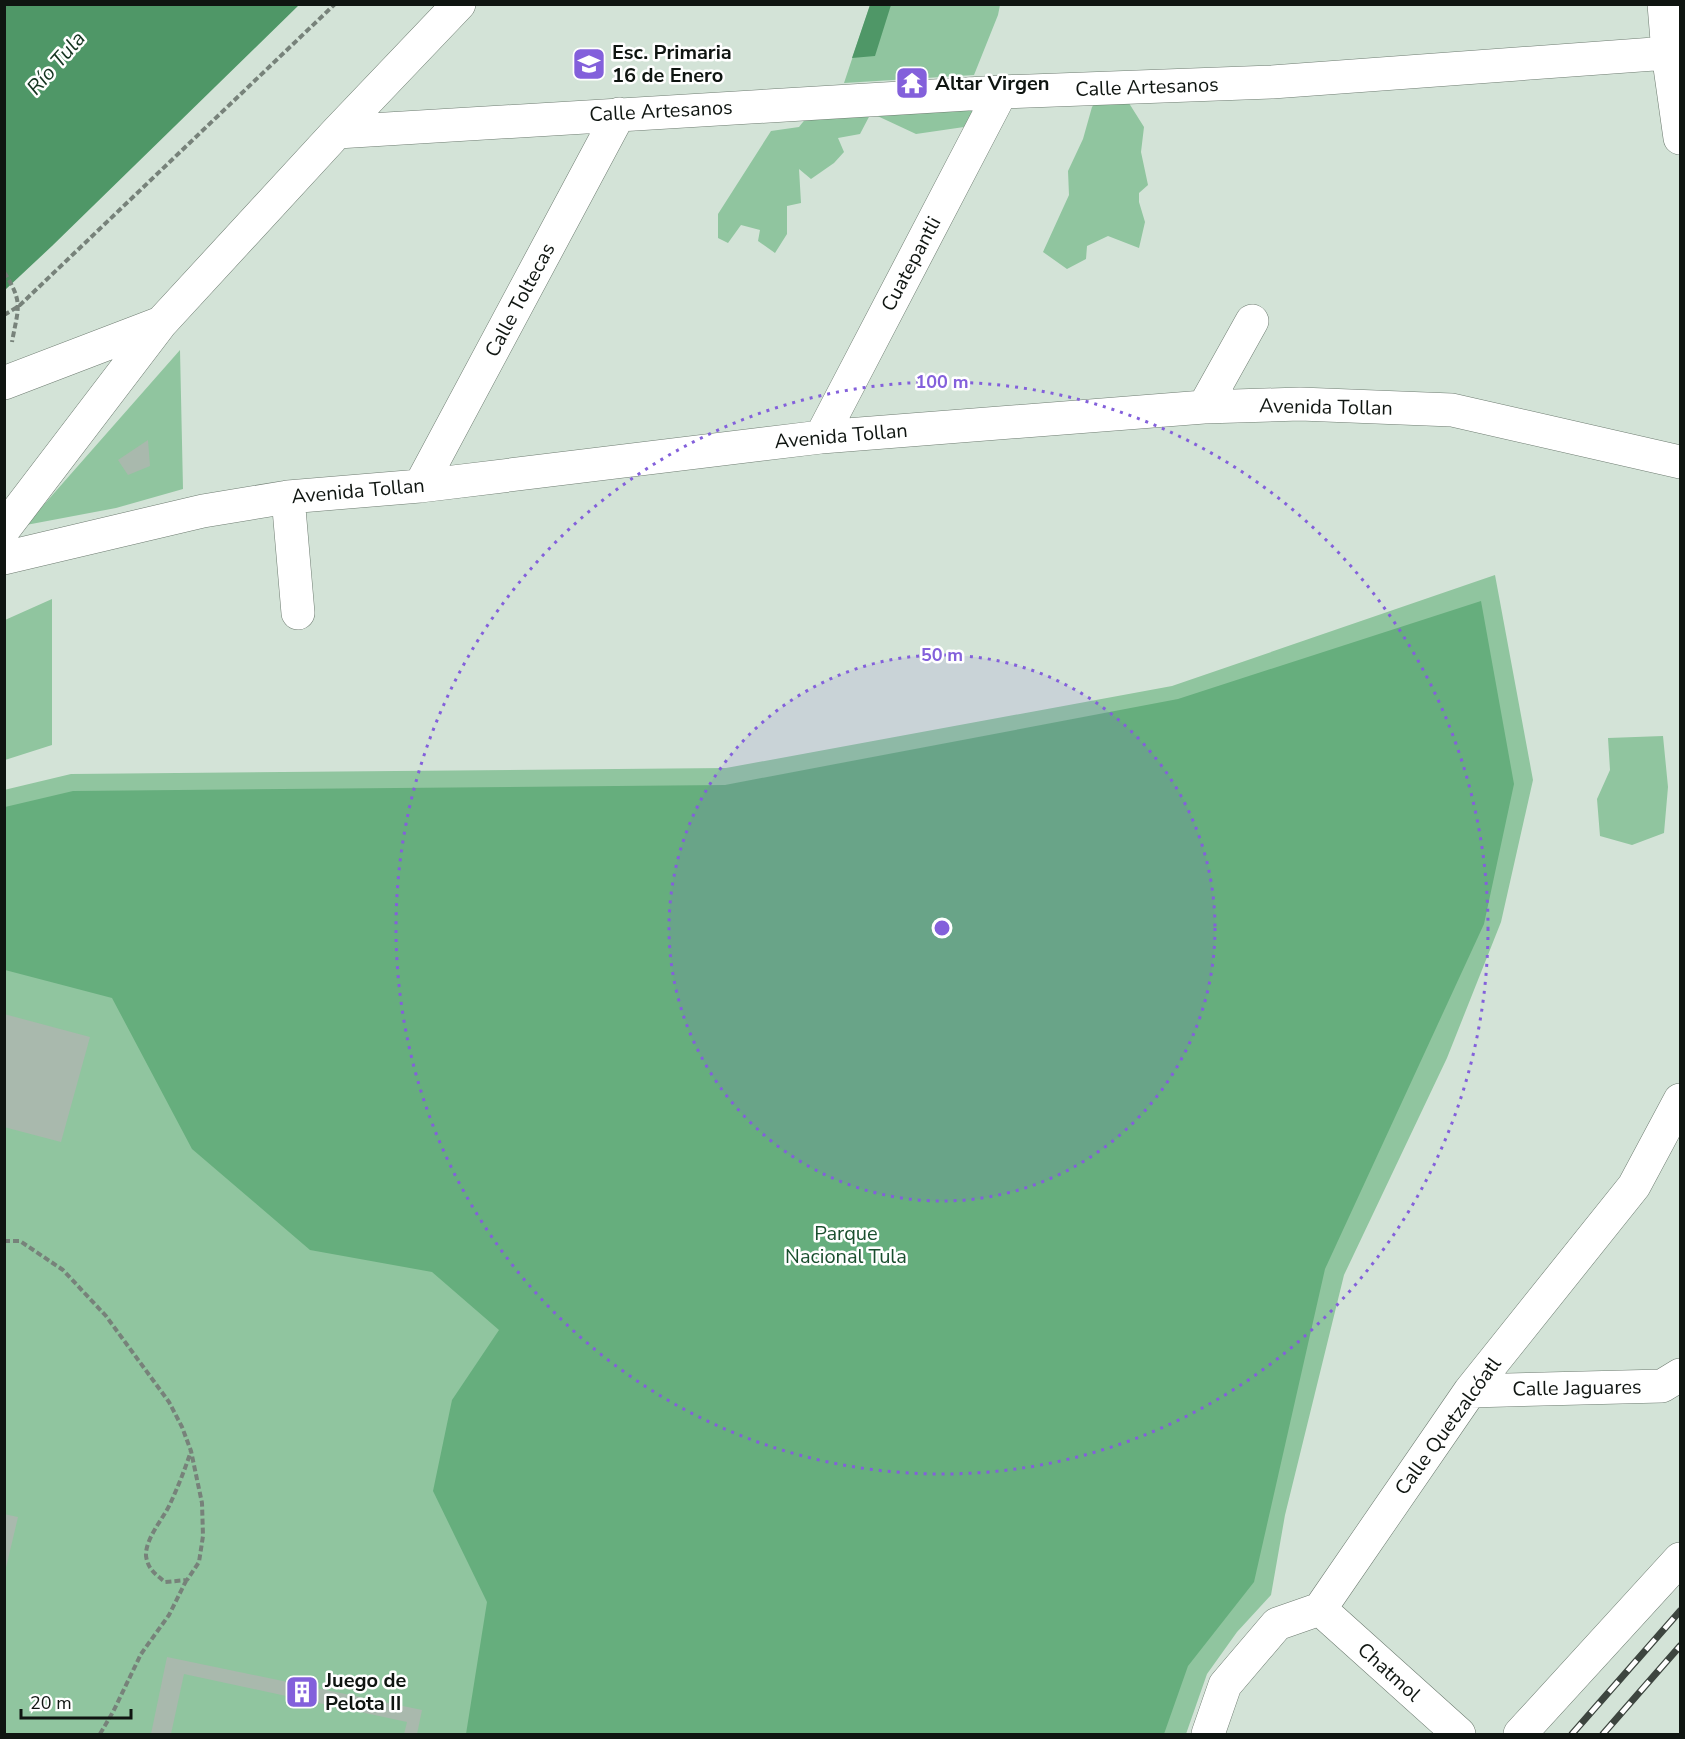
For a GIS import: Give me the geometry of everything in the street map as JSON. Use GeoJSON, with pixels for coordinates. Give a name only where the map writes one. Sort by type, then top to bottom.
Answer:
{"type":"FeatureCollection","features":[{"type":"Feature","properties":{"kind":"street"},"geometry":{"type":"LineString","coordinates":[[4,529],[161,324],[337,132],[459,4]]}},
{"type":"Feature","properties":{"kind":"street"},"geometry":{"type":"LineString","coordinates":[[1664,4],[1668,53],[1680,138]]}},
{"type":"Feature","properties":{"kind":"street","name":"Calle Artesanos"},"geometry":{"type":"LineString","coordinates":[[337,132],[1001,92],[1272,82],[1668,53]]}},
{"type":"Feature","properties":{"kind":"street","name":"Cuatepantli"},"geometry":{"type":"LineString","coordinates":[[821,436],[1001,92]]}},
{"type":"Feature","properties":{"kind":"street","name":"Calle Toltecas"},"geometry":{"type":"LineString","coordinates":[[420,486],[619,114]]}},
{"type":"Feature","properties":{"kind":"street"},"geometry":{"type":"LineString","coordinates":[[1204,407],[1252,321]]}},
{"type":"Feature","properties":{"kind":"street"},"geometry":{"type":"LineString","coordinates":[[4,383],[161,324]]}},
{"type":"Feature","properties":{"kind":"street","name":"Avenida Tollan"},"geometry":{"type":"LineString","coordinates":[[4,558],[203,511],[288,497],[420,486],[821,436],[1204,407],[1300,404],[1452,410],[1680,462]]}},
{"type":"Feature","properties":{"kind":"street"},"geometry":{"type":"LineString","coordinates":[[288,497],[298,613]]}},
{"type":"Feature","properties":{"kind":"street","name":"Calle Quetzalcóatl"},"geometry":{"type":"LineString","coordinates":[[1320,1609],[1470,1390],[1634,1186],[1680,1100]]}},
{"type":"Feature","properties":{"kind":"street","name":"Calle Jaguares"},"geometry":{"type":"LineString","coordinates":[[1470,1390],[1674,1385]]}},
{"type":"Feature","properties":{"kind":"street"},"geometry":{"type":"LineString","coordinates":[[1520,1734],[1680,1559]]}},
{"type":"Feature","properties":{"kind":"street"},"geometry":{"type":"LineString","coordinates":[[1208,1734],[1225,1685],[1277,1624],[1320,1609]]}},
{"type":"Feature","properties":{"kind":"street","name":"Chatmol"},"geometry":{"type":"LineString","coordinates":[[1320,1609],[1459,1734]]}},
{"type":"Feature","properties":{"kind":"path"},"geometry":{"type":"LineString","coordinates":[[4,315],[19,306],[335,4]]}},
{"type":"Feature","properties":{"kind":"path"},"geometry":{"type":"LineString","coordinates":[[4,272],[17,292],[19,306]]}},
{"type":"Feature","properties":{"kind":"path"},"geometry":{"type":"LineString","coordinates":[[4,1241],[20,1241],[63,1270],[106,1316],[169,1402],[182,1426],[191,1451],[202,1503],[203,1536],[199,1562],[169,1615],[141,1654],[100,1734]]}},
{"type":"Feature","properties":{"kind":"path"},"geometry":{"type":"LineString","coordinates":[[187,1580],[165,1582],[150,1570],[146,1554],[151,1539],[180,1481],[191,1451]]}},
{"type":"Feature","properties":{"kind":"green space"},"geometry":{"type":"Polygon","coordinates":[[[870,5],[1000,5],[974,75],[844,83],[870,5]]]}},
{"type":"Feature","properties":{"kind":"green space"},"geometry":{"type":"Polygon","coordinates":[[[1100,96],[1127,100],[1144,127],[1141,152],[1148,185],[1139,193],[1139,202],[1145,222],[1139,248],[1108,236],[1087,246],[1086,259],[1067,269],[1043,252],[1069,195],[1068,171],[1083,139],[1092,107],[1100,96]]]}},
{"type":"Feature","properties":{"kind":"green space"},"geometry":{"type":"Polygon","coordinates":[[[981,104],[964,127],[916,134],[871,113],[860,134],[838,138],[844,152],[834,163],[811,179],[799,169],[801,203],[787,206],[787,234],[775,253],[758,241],[760,230],[741,225],[728,243],[718,238],[718,214],[771,131],[799,127],[815,107],[981,104]]]}},
{"type":"Feature","properties":{"kind":"green space"},"geometry":{"type":"Polygon","coordinates":[[[180,350],[183,489],[116,508],[26,525],[180,350]]]}},
{"type":"Feature","properties":{"kind":"green space","name":"Parque Nacional Tula"},"geometry":{"type":"Polygon","coordinates":[[[1495,575],[1533,780],[1501,922],[1447,1058],[1344,1275],[1285,1515],[1271,1595],[1237,1632],[1207,1674],[1186,1734],[5,1734],[4,790],[71,774],[726,768],[1172,686],[1495,575]]]}},
{"type":"Feature","properties":{"kind":"green space"},"geometry":{"type":"Polygon","coordinates":[[[52,599],[52,745],[5,760],[5,620],[52,599]]]}},
{"type":"Feature","properties":{"kind":"green space","name":"Parque Nacional Tula"},"geometry":{"type":"Polygon","coordinates":[[[1481,601],[1514,784],[1484,924],[1325,1269],[1254,1582],[1188,1666],[1164,1734],[466,1734],[487,1602],[433,1491],[452,1400],[499,1330],[432,1272],[310,1250],[192,1149],[112,998],[5,970],[5,807],[73,791],[725,785],[1178,699],[1481,601]]]}},
{"type":"Feature","properties":{"kind":"green space"},"geometry":{"type":"Polygon","coordinates":[[[1663,736],[1668,787],[1664,833],[1632,845],[1600,836],[1597,799],[1610,770],[1608,738],[1663,736]]]}},
{"type":"Feature","properties":{"kind":"water","name":"Río Tula"},"geometry":{"type":"Polygon","coordinates":[[[5,4],[299,4],[299,5],[5,290],[5,4]]]}},
{"type":"Feature","properties":{"kind":"water"},"geometry":{"type":"Polygon","coordinates":[[[870,5],[891,5],[875,56],[852,58],[870,5]]]}},
{"type":"Feature","properties":{"kind":"building"},"geometry":{"type":"Polygon","coordinates":[[[148,440],[150,466],[128,475],[118,460],[148,440]]]}},
{"type":"Feature","properties":{"kind":"building"},"geometry":{"type":"Polygon","coordinates":[[[4,1014],[90,1037],[61,1142],[4,1127],[4,1014]]]}},
{"type":"Feature","properties":{"kind":"building"},"geometry":{"type":"Polygon","coordinates":[[[4,1514],[18,1517],[5,1572],[4,1572],[4,1514]]]}},
{"type":"Feature","properties":{"kind":"building","name":"Juego de Pelota II"},"geometry":{"type":"Polygon","coordinates":[[[167,1657],[422,1710],[417,1734],[404,1734],[407,1722],[184,1674],[171,1734],[151,1734],[167,1657]]]}},
{"type":"Feature","properties":{"kind":"railway"},"geometry":{"type":"LineString","coordinates":[[1572,1734],[1680,1611]]}},
{"type":"Feature","properties":{"kind":"railway"},"geometry":{"type":"LineString","coordinates":[[1603,1734],[1680,1646]]}},
{"type":"Feature","properties":{"kind":"place","name":"Esc. Primaria 16 de Enero"},"geometry":{"type":"Point","coordinates":[589,64]}},
{"type":"Feature","properties":{"kind":"place","name":"Altar Virgen"},"geometry":{"type":"Point","coordinates":[912,83]}},
{"type":"Feature","properties":{"kind":"place","name":"Juego de Pelota II"},"geometry":{"type":"Point","coordinates":[302,1692]}}]}
